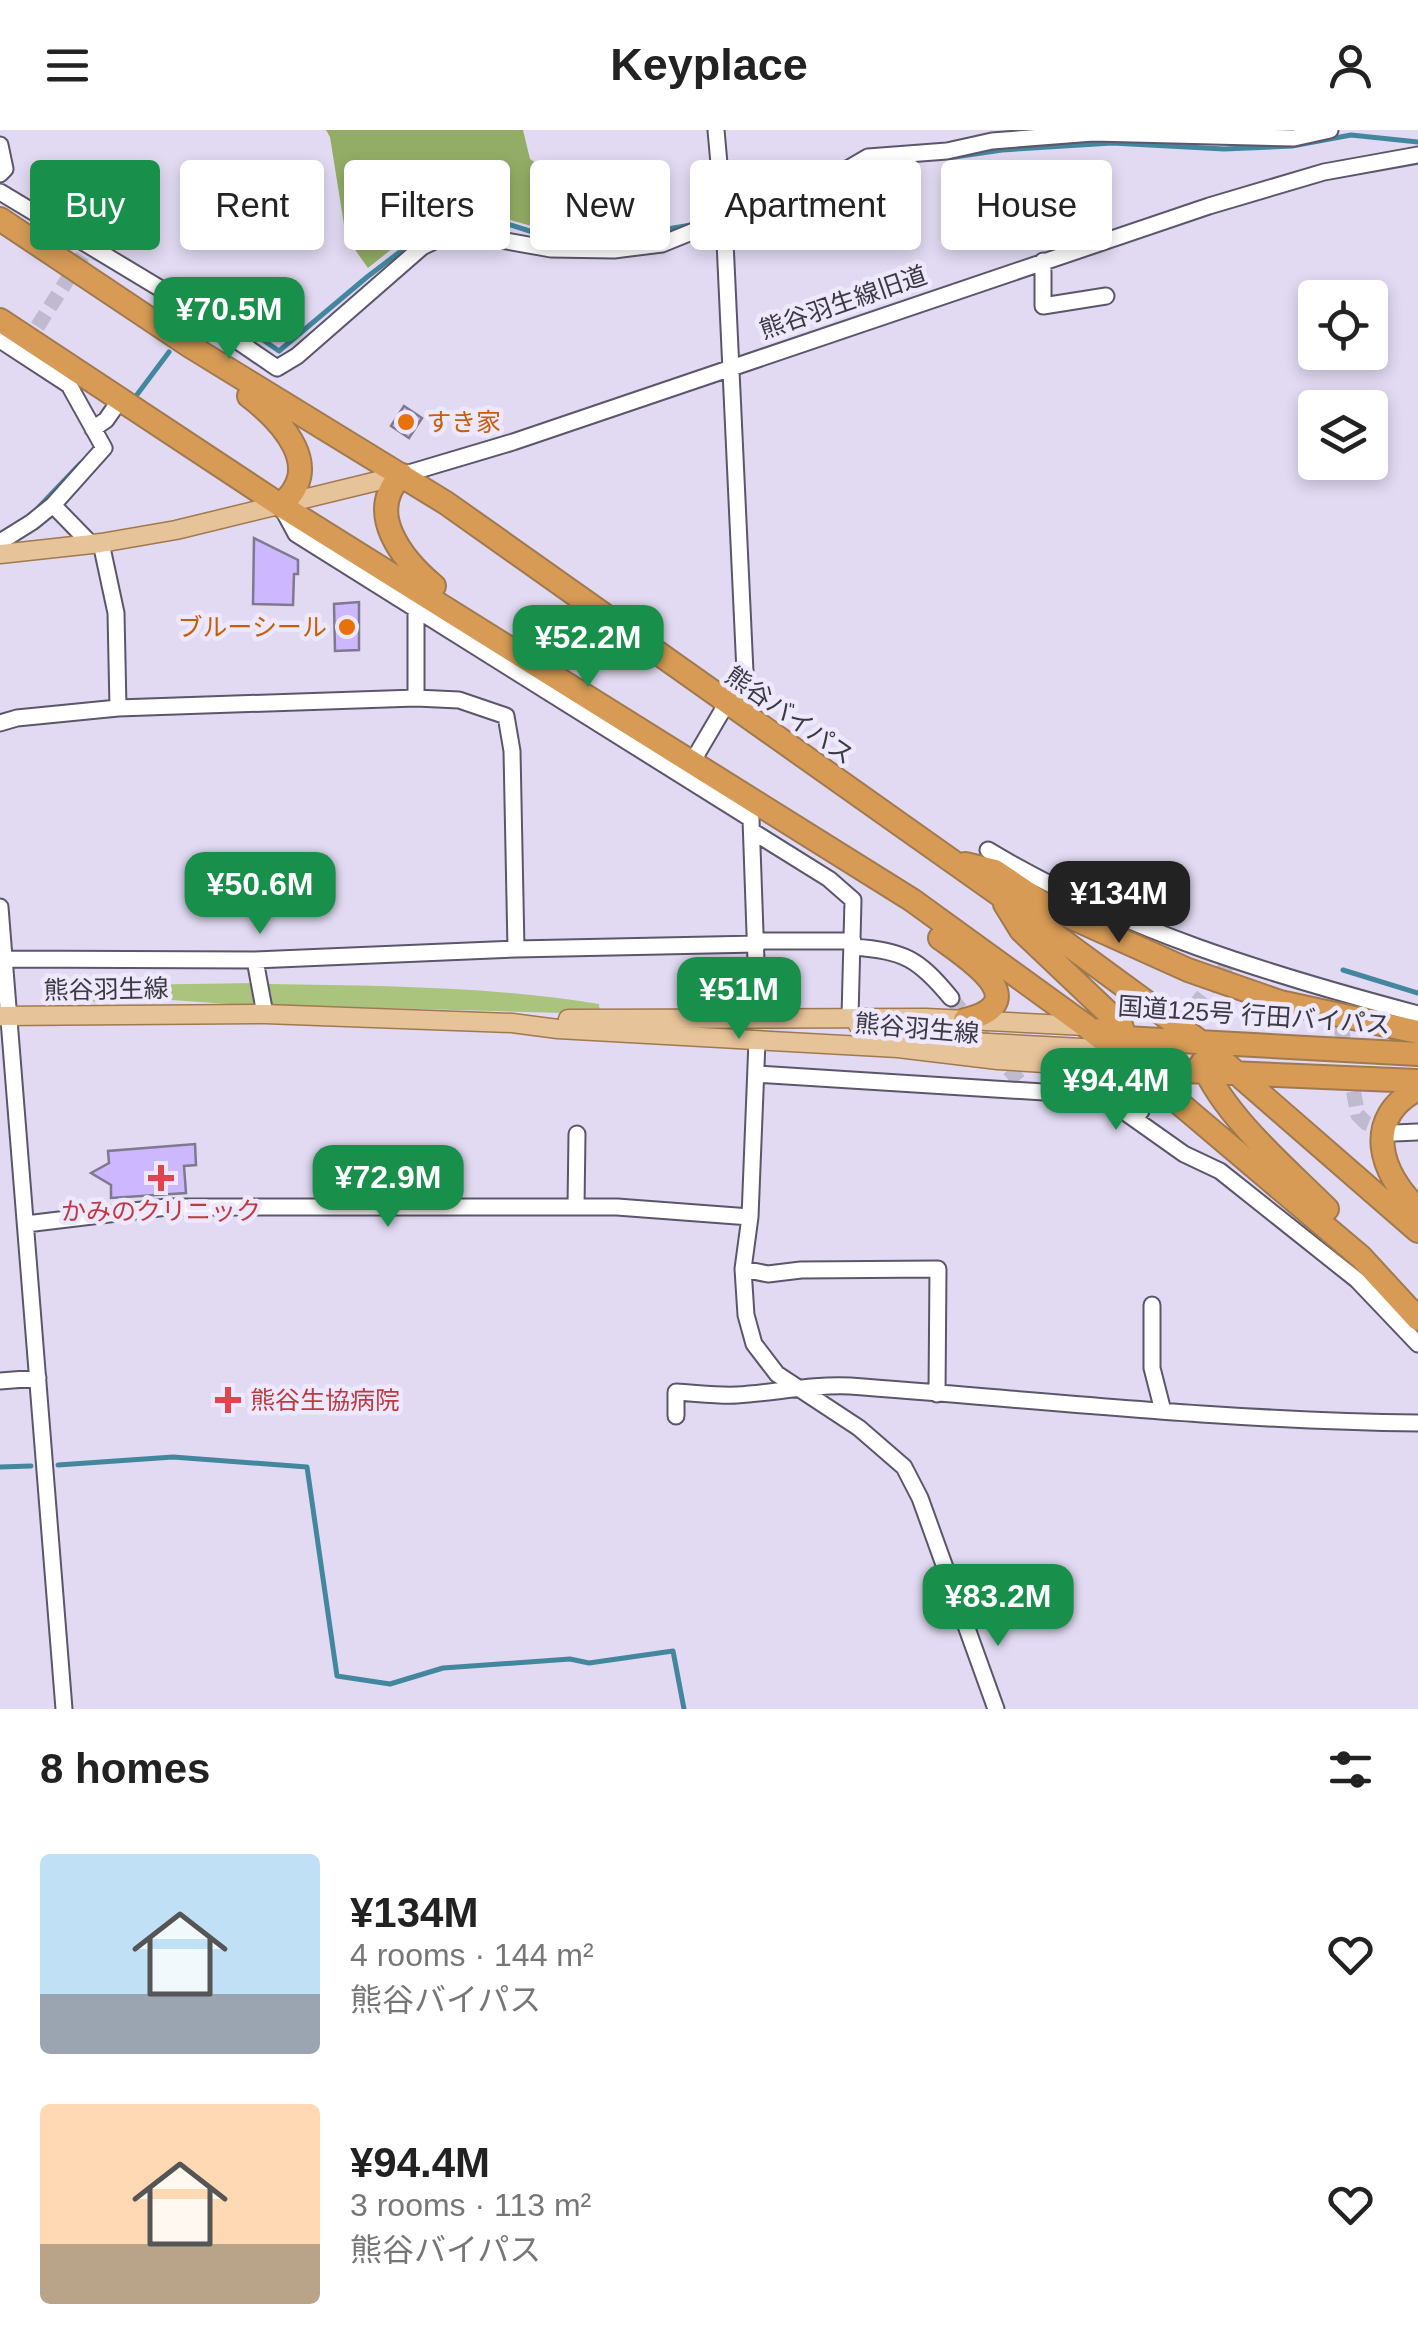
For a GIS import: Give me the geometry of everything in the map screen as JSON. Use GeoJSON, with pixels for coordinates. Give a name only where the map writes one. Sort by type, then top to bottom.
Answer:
{"type":"FeatureCollection","features":[{"type":"Feature","properties":{"kind":"highway","name":"熊谷バイパス"},"geometry":{"type":"LineString","coordinates":[[0,219],[190,346],[446,503],[1000,895],[1202,1043],[1418,1231]]}},
{"type":"Feature","properties":{"kind":"highway"},"geometry":{"type":"LineString","coordinates":[[0,320],[280,505],[912,900],[1086,1026]]}},
{"type":"Feature","properties":{"kind":"highway"},"geometry":{"type":"LineString","coordinates":[[190,346],[274,415],[290,436],[296,448],[298,483],[294,494],[280,505]]}},
{"type":"Feature","properties":{"kind":"highway"},"geometry":{"type":"LineString","coordinates":[[402,475],[390,489],[388,505],[394,542],[413,568],[494,638]]}},
{"type":"Feature","properties":{"kind":"highway"},"geometry":{"type":"LineString","coordinates":[[952,861],[995,871],[1048,907],[1188,970],[1280,1002],[1418,1032]]}},
{"type":"Feature","properties":{"kind":"highway"},"geometry":{"type":"LineString","coordinates":[[1000,895],[1021,930],[1120,1025],[1120,1044],[1138,1068],[1361,1257],[1418,1319]]}},
{"type":"Feature","properties":{"kind":"highway"},"geometry":{"type":"LineString","coordinates":[[912,900],[937,936],[988,973],[994,984],[995,1003],[990,1010],[966,1020]]}},
{"type":"Feature","properties":{"kind":"highway","name":"国道125号 行田バイパス"},"geometry":{"type":"LineString","coordinates":[[1086,1026],[1120,1044],[1202,1043],[1418,1054]]}},
{"type":"Feature","properties":{"kind":"highway"},"geometry":{"type":"LineString","coordinates":[[1202,1043],[1206,1073],[1259,1140],[1330,1213],[1361,1257]]}},
{"type":"Feature","properties":{"kind":"highway"},"geometry":{"type":"LineString","coordinates":[[1096,1066],[1120,1044]]}},
{"type":"Feature","properties":{"kind":"highway"},"geometry":{"type":"LineString","coordinates":[[1138,1068],[1418,1081]]}},
{"type":"Feature","properties":{"kind":"highway"},"geometry":{"type":"LineString","coordinates":[[1418,1089],[1389,1114],[1382,1140],[1382,1155],[1405,1197],[1418,1209]]}},
{"type":"Feature","properties":{"kind":"main road"},"geometry":{"type":"LineString","coordinates":[[0,554],[96,544],[176,530],[402,475]]}},
{"type":"Feature","properties":{"kind":"main road","name":"熊谷羽生線"},"geometry":{"type":"LineString","coordinates":[[5,1016],[265,1014],[512,1022],[850,1018],[1086,1026]]}},
{"type":"Feature","properties":{"kind":"main road"},"geometry":{"type":"LineString","coordinates":[[818,1018],[933,1040],[1120,1044]]}},
{"type":"Feature","properties":{"kind":"main road","name":"熊谷羽生線"},"geometry":{"type":"LineString","coordinates":[[512,1022],[558,1029],[898,1048],[998,1060],[1138,1068]]}},
{"type":"Feature","properties":{"kind":"street"},"geometry":{"type":"LineString","coordinates":[[716,130],[719,160]]}},
{"type":"Feature","properties":{"kind":"street"},"geometry":{"type":"LineString","coordinates":[[863,160],[947,151],[992,141],[1093,132],[1294,138],[1330,130]]}},
{"type":"Feature","properties":{"kind":"street"},"geometry":{"type":"LineString","coordinates":[[0,145],[5,169],[0,174]]}},
{"type":"Feature","properties":{"kind":"street","name":"熊谷羽生線旧道"},"geometry":{"type":"LineString","coordinates":[[402,475],[513,442],[1210,206],[1324,172],[1418,156]]}},
{"type":"Feature","properties":{"kind":"street"},"geometry":{"type":"LineString","coordinates":[[0,192],[166,292],[278,368],[297,356],[422,247],[447,235],[473,235],[551,249],[614,250],[662,244],[690,234]]}},
{"type":"Feature","properties":{"kind":"street"},"geometry":{"type":"LineString","coordinates":[[691,764],[745,672],[726,250]]}},
{"type":"Feature","properties":{"kind":"street"},"geometry":{"type":"LineString","coordinates":[[1044,262],[1043,306],[1106,296]]}},
{"type":"Feature","properties":{"kind":"street"},"geometry":{"type":"LineString","coordinates":[[0,340],[69,385],[104,448],[54,505],[0,542]]}},
{"type":"Feature","properties":{"kind":"street"},"geometry":{"type":"LineString","coordinates":[[94,429],[120,400]]}},
{"type":"Feature","properties":{"kind":"street"},"geometry":{"type":"LineString","coordinates":[[54,505],[96,544],[116,613],[118,708]]}},
{"type":"Feature","properties":{"kind":"street"},"geometry":{"type":"LineString","coordinates":[[280,505],[296,534],[751,819],[758,1018]]}},
{"type":"Feature","properties":{"kind":"street"},"geometry":{"type":"LineString","coordinates":[[416,609],[416,698]]}},
{"type":"Feature","properties":{"kind":"street"},"geometry":{"type":"LineString","coordinates":[[0,722],[118,708],[416,698],[458,700],[506,716],[512,752],[516,949]]}},
{"type":"Feature","properties":{"kind":"street"},"geometry":{"type":"LineString","coordinates":[[752,831],[829,879],[854,900],[850,1018]]}},
{"type":"Feature","properties":{"kind":"street"},"geometry":{"type":"LineString","coordinates":[[988,850],[1035,878],[1127,918],[1240,961],[1418,1014]]}},
{"type":"Feature","properties":{"kind":"street"},"geometry":{"type":"LineString","coordinates":[[0,907],[5,1016],[26,1224],[64,1709]]}},
{"type":"Feature","properties":{"kind":"street"},"geometry":{"type":"LineString","coordinates":[[1127,918],[1134,930],[1228,964],[1418,1022]]}},
{"type":"Feature","properties":{"kind":"street"},"geometry":{"type":"LineString","coordinates":[[2,959],[255,960],[516,949],[853,944],[910,956],[930,972],[951,998]]}},
{"type":"Feature","properties":{"kind":"street"},"geometry":{"type":"LineString","coordinates":[[255,960],[265,1014]]}},
{"type":"Feature","properties":{"kind":"street"},"geometry":{"type":"LineString","coordinates":[[757,1041],[750,1217],[743,1269],[746,1315],[754,1344],[777,1374],[859,1428],[904,1467],[920,1498],[996,1709]]}},
{"type":"Feature","properties":{"kind":"street"},"geometry":{"type":"LineString","coordinates":[[756,1074],[849,1080],[893,1074],[1093,1085],[1122,1097],[1220,1171],[1356,1280],[1418,1344]]}},
{"type":"Feature","properties":{"kind":"street"},"geometry":{"type":"LineString","coordinates":[[1394,1133],[1418,1132]]}},
{"type":"Feature","properties":{"kind":"street"},"geometry":{"type":"LineString","coordinates":[[576,1208],[577,1134]]}},
{"type":"Feature","properties":{"kind":"street"},"geometry":{"type":"LineString","coordinates":[[26,1224],[167,1207],[576,1208],[750,1217]]}},
{"type":"Feature","properties":{"kind":"street"},"geometry":{"type":"LineString","coordinates":[[743,1269],[768,1274],[801,1270],[938,1270],[937,1394]]}},
{"type":"Feature","properties":{"kind":"street"},"geometry":{"type":"LineString","coordinates":[[1152,1305],[1152,1368],[1162,1411]]}},
{"type":"Feature","properties":{"kind":"street"},"geometry":{"type":"LineString","coordinates":[[0,1381],[38,1378]]}},
{"type":"Feature","properties":{"kind":"street"},"geometry":{"type":"LineString","coordinates":[[676,1416],[676,1392],[737,1395],[794,1386],[845,1386],[1336,1422],[1418,1422]]}},
{"type":"Feature","properties":{"kind":"green space"},"geometry":{"type":"Polygon","coordinates":[[[326,130],[523,130],[531,160],[530,226],[510,220],[510,160],[344,160],[344,224],[326,130]]]}},
{"type":"Feature","properties":{"kind":"green space"},"geometry":{"type":"Polygon","coordinates":[[[355,250],[390,250],[368,268],[355,250]]]}},
{"type":"Feature","properties":{"kind":"green space"},"geometry":{"type":"Polygon","coordinates":[[[257,983],[256,1006],[158,999],[56,1003],[56,986],[257,983]]]}},
{"type":"Feature","properties":{"kind":"green space"},"geometry":{"type":"Polygon","coordinates":[[[268,984],[517,994],[599,1004],[600,1014],[271,1005],[268,984]]]}},
{"type":"Feature","properties":{"kind":"building"},"geometry":{"type":"Polygon","coordinates":[[[404,406],[422,418],[409,438],[391,426],[404,406]]]}},
{"type":"Feature","properties":{"kind":"building"},"geometry":{"type":"Polygon","coordinates":[[[254,538],[298,560],[293,605],[253,604],[254,538]]]}},
{"type":"Feature","properties":{"kind":"building","name":"ブルーシール"},"geometry":{"type":"Polygon","coordinates":[[[359,602],[359,650],[335,651],[334,604],[359,602]]]}},
{"type":"Feature","properties":{"kind":"building"},"geometry":{"type":"Polygon","coordinates":[[[195,1144],[196,1165],[184,1166],[186,1193],[111,1198],[111,1185],[91,1173],[109,1163],[108,1151],[195,1144]]]}},
{"type":"Feature","properties":{"kind":"waterway"},"geometry":{"type":"LineString","coordinates":[[948,158],[1002,150],[1112,143],[1224,149],[1292,146],[1351,135],[1418,142]]}},
{"type":"Feature","properties":{"kind":"waterway"},"geometry":{"type":"LineString","coordinates":[[207,301],[279,351],[426,232],[492,219],[536,233],[621,237],[690,225]]}},
{"type":"Feature","properties":{"kind":"waterway"},"geometry":{"type":"LineString","coordinates":[[136,396],[169,352]]}},
{"type":"Feature","properties":{"kind":"waterway"},"geometry":{"type":"LineString","coordinates":[[36,510],[80,464]]}},
{"type":"Feature","properties":{"kind":"waterway"},"geometry":{"type":"LineString","coordinates":[[1343,970],[1418,993]]}},
{"type":"Feature","properties":{"kind":"waterway"},"geometry":{"type":"LineString","coordinates":[[58,1465],[173,1457],[307,1467],[337,1676],[390,1684],[443,1668],[570,1659],[589,1663],[673,1651],[684,1709]]}},
{"type":"Feature","properties":{"kind":"waterway"},"geometry":{"type":"LineString","coordinates":[[0,1467],[31,1466]]}},
{"type":"Feature","properties":{"kind":"tunnel"},"geometry":{"type":"LineString","coordinates":[[25,346],[86,250]]}},
{"type":"Feature","properties":{"kind":"tunnel"},"geometry":{"type":"LineString","coordinates":[[1122,1097],[1228,964]]}},
{"type":"Feature","properties":{"kind":"tunnel"},"geometry":{"type":"LineString","coordinates":[[951,998],[1019,1081]]}},
{"type":"Feature","properties":{"kind":"tunnel"},"geometry":{"type":"LineString","coordinates":[[1336,1001],[1358,1115],[1366,1123],[1392,1133]]}},
{"type":"Feature","properties":{"kind":"place","name":"すき家"},"geometry":{"type":"Point","coordinates":[406,422]}},
{"type":"Feature","properties":{"kind":"place","name":"ブルーシール"},"geometry":{"type":"Point","coordinates":[347,627]}},
{"type":"Feature","properties":{"kind":"place","name":"かみのクリニック"},"geometry":{"type":"Point","coordinates":[161,1178]}},
{"type":"Feature","properties":{"kind":"place","name":"熊谷生協病院"},"geometry":{"type":"Point","coordinates":[228,1400]}}]}
